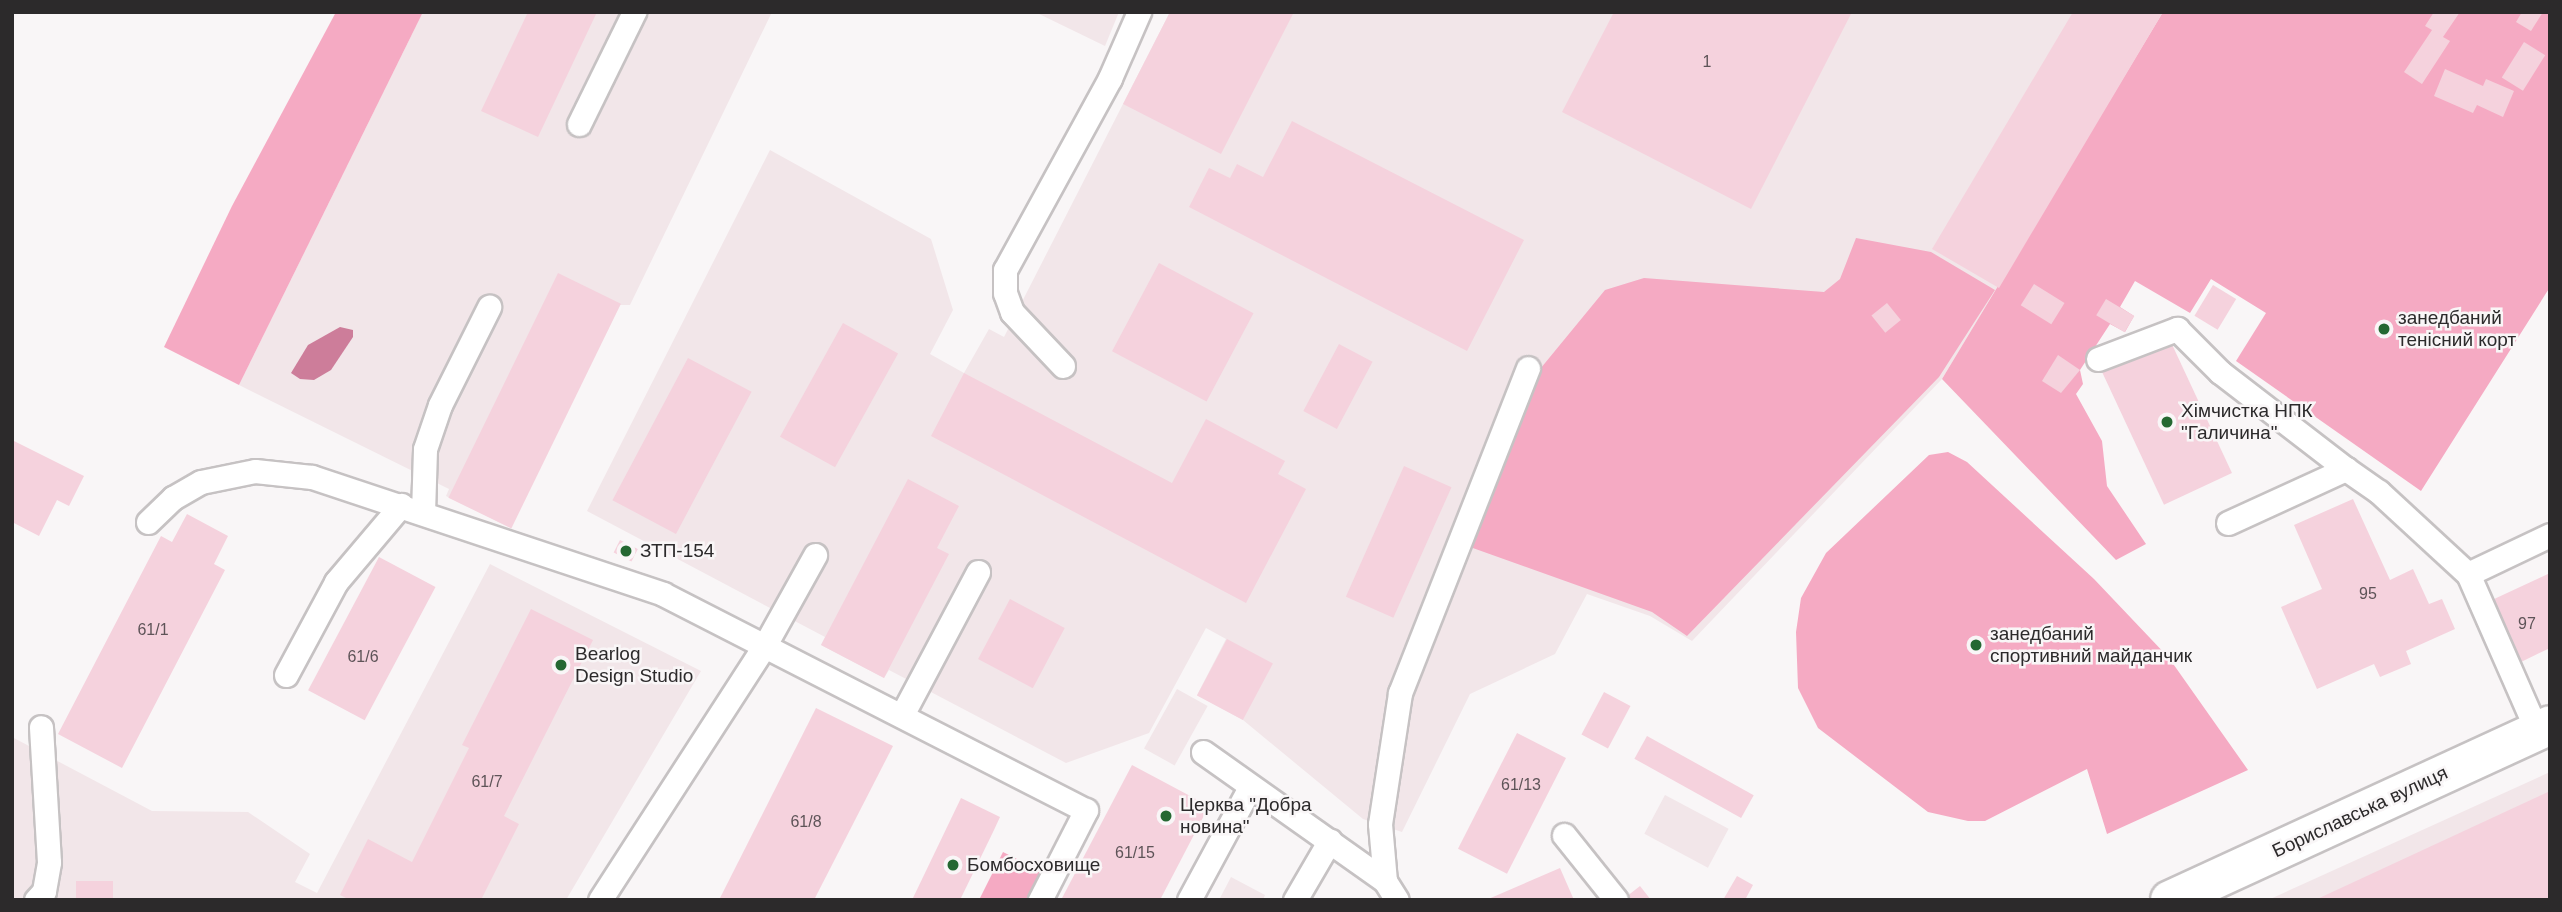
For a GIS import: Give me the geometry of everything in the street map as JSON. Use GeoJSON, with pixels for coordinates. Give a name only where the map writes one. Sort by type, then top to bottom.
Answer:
{"type":"FeatureCollection","features":[{"type":"Feature","properties":{"kind":"street","name":"Бориславська вулиця"},"geometry":{"type":"LineString","coordinates":[[2170,900],[2543,728]]}},
{"type":"Feature","properties":{"kind":"lane"},"geometry":{"type":"LineString","coordinates":[[579,124],[634,12]]}},
{"type":"Feature","properties":{"kind":"lane"},"geometry":{"type":"LineString","coordinates":[[1063,366],[1012,312],[1005,293],[1005,270],[1110,78],[1139,12]]}},
{"type":"Feature","properties":{"kind":"lane"},"geometry":{"type":"LineString","coordinates":[[423,513],[425,449],[440,405],[489,307]]}},
{"type":"Feature","properties":{"kind":"lane"},"geometry":{"type":"LineString","coordinates":[[2098,359],[2177,329],[2220,372],[2379,492],[2468,574],[2543,728]]}},
{"type":"Feature","properties":{"kind":"lane"},"geometry":{"type":"LineString","coordinates":[[1391,890],[1380,824],[1400,693],[1528,368]]}},
{"type":"Feature","properties":{"kind":"lane"},"geometry":{"type":"LineString","coordinates":[[2228,523],[2346,469]]}},
{"type":"Feature","properties":{"kind":"lane"},"geometry":{"type":"LineString","coordinates":[[148,522],[173,498],[201,482],[255,471],[312,477],[663,594],[1086,810],[1040,900]]}},
{"type":"Feature","properties":{"kind":"lane"},"geometry":{"type":"LineString","coordinates":[[286,675],[335,582],[401,505]]}},
{"type":"Feature","properties":{"kind":"lane"},"geometry":{"type":"LineString","coordinates":[[2468,574],[2550,535]]}},
{"type":"Feature","properties":{"kind":"lane"},"geometry":{"type":"LineString","coordinates":[[600,900],[765,645],[815,555]]}},
{"type":"Feature","properties":{"kind":"lane"},"geometry":{"type":"LineString","coordinates":[[902,715],[978,572]]}},
{"type":"Feature","properties":{"kind":"lane"},"geometry":{"type":"LineString","coordinates":[[36,900],[44,891],[49,862],[38,740],[41,727]]}},
{"type":"Feature","properties":{"kind":"lane"},"geometry":{"type":"LineString","coordinates":[[1203,752],[1250,788],[1330,840],[1391,890]]}},
{"type":"Feature","properties":{"kind":"lane"},"geometry":{"type":"LineString","coordinates":[[1189,900],[1250,788]]}},
{"type":"Feature","properties":{"kind":"lane"},"geometry":{"type":"LineString","coordinates":[[1564,835],[1616,900]]}},
{"type":"Feature","properties":{"kind":"lane"},"geometry":{"type":"LineString","coordinates":[[1295,900],[1330,840]]}},
{"type":"Feature","properties":{"kind":"shaded area"},"geometry":{"type":"Polygon","coordinates":[[[336,12],[423,12],[239,385],[164,347],[232,206],[336,12]]]}},
{"type":"Feature","properties":{"kind":"shaded area"},"geometry":{"type":"Polygon","coordinates":[[[423,12],[772,12],[630,305],[620,305],[509,527],[446,496],[449,489],[239,385],[423,12]]]}},
{"type":"Feature","properties":{"kind":"shaded area"},"geometry":{"type":"Polygon","coordinates":[[[1035,12],[1119,12],[1105,46],[1035,12]]]}},
{"type":"Feature","properties":{"kind":"shaded area"},"geometry":{"type":"Polygon","coordinates":[[[1170,12],[2163,12],[1942,379],[1692,641],[1650,616],[1587,594],[1555,654],[1470,694],[1402,832],[1363,819],[1243,720],[1197,695],[1226,639],[1206,628],[1149,733],[1066,763],[889,670],[884,678],[821,645],[825,637],[587,511],[770,150],[931,239],[953,310],[930,354],[964,373],[989,329],[1004,337],[1170,12]]]}},
{"type":"Feature","properties":{"kind":"shaded area"},"geometry":{"type":"Polygon","coordinates":[[[2163,12],[2550,12],[2550,287],[2421,491],[2236,361],[2266,313],[2211,279],[2190,313],[2135,281],[2120,307],[2134,316],[2125,332],[2110,324],[2080,370],[2083,384],[2076,394],[2102,441],[2107,486],[2146,544],[2116,560],[1942,379],[2163,12]]]}},
{"type":"Feature","properties":{"kind":"shaded area"},"geometry":{"type":"Polygon","coordinates":[[[1856,238],[1931,252],[1995,290],[1939,377],[1687,636],[1652,612],[1470,547],[1536,374],[1605,290],[1644,278],[1824,292],[1840,279],[1856,238]]]}},
{"type":"Feature","properties":{"kind":"shaded area"},"geometry":{"type":"Polygon","coordinates":[[[340,327],[353,330],[353,337],[331,370],[314,380],[300,379],[291,373],[308,345],[340,327]]]}},
{"type":"Feature","properties":{"kind":"shaded area","name":"занедбаний спортивний майданчик"},"geometry":{"type":"Polygon","coordinates":[[[1948,452],[1967,462],[2094,579],[2169,658],[2248,770],[2107,834],[2087,769],[1985,821],[1968,821],[1928,812],[1818,728],[1798,688],[1796,632],[1801,598],[1826,553],[1929,455],[1948,452]]]}},
{"type":"Feature","properties":{"kind":"shaded area"},"geometry":{"type":"Polygon","coordinates":[[[490,564],[701,671],[566,900],[12,900],[12,737],[152,811],[248,812],[310,854],[295,882],[317,893],[490,564]]]}},
{"type":"Feature","properties":{"kind":"shaded area"},"geometry":{"type":"Polygon","coordinates":[[[1177,689],[1208,706],[1175,765],[1144,748],[1177,689]]]}},
{"type":"Feature","properties":{"kind":"shaded area"},"geometry":{"type":"Polygon","coordinates":[[[2550,772],[2550,900],[2268,900],[2550,772]]]}},
{"type":"Feature","properties":{"kind":"shaded area"},"geometry":{"type":"Polygon","coordinates":[[[1665,795],[1729,829],[1708,868],[1644,834],[1665,795]]]}},
{"type":"Feature","properties":{"kind":"shaded area"},"geometry":{"type":"Polygon","coordinates":[[[1003,852],[1043,872],[1028,900],[979,900],[1003,852]]]}},
{"type":"Feature","properties":{"kind":"shaded area"},"geometry":{"type":"Polygon","coordinates":[[[1231,877],[1265,895],[1263,900],[1219,900],[1231,877]]]}},
{"type":"Feature","properties":{"kind":"building"},"geometry":{"type":"Polygon","coordinates":[[[528,12],[597,12],[538,137],[481,111],[528,12]]]}},
{"type":"Feature","properties":{"kind":"building"},"geometry":{"type":"Polygon","coordinates":[[[1170,12],[1294,12],[1221,154],[1123,104],[1170,12]]]}},
{"type":"Feature","properties":{"kind":"building"},"geometry":{"type":"Polygon","coordinates":[[[1614,12],[1852,12],[1751,209],[1562,112],[1614,12]]]}},
{"type":"Feature","properties":{"kind":"building"},"geometry":{"type":"Polygon","coordinates":[[[2073,12],[2163,12],[1999,288],[1932,249],[2073,12]]]}},
{"type":"Feature","properties":{"kind":"building"},"geometry":{"type":"Polygon","coordinates":[[[2434,12],[2460,12],[2443,37],[2450,41],[2422,84],[2404,72],[2432,30],[2425,26],[2434,12]]]}},
{"type":"Feature","properties":{"kind":"building"},"geometry":{"type":"Polygon","coordinates":[[[2522,12],[2543,12],[2531,31],[2516,22],[2522,12]]]}},
{"type":"Feature","properties":{"kind":"building"},"geometry":{"type":"Polygon","coordinates":[[[2524,42],[2545,55],[2523,91],[2502,78],[2524,42]]]}},
{"type":"Feature","properties":{"kind":"building"},"geometry":{"type":"Polygon","coordinates":[[[2445,69],[2483,86],[2486,79],[2514,91],[2503,117],[2477,105],[2473,113],[2434,96],[2445,69]]]}},
{"type":"Feature","properties":{"kind":"building"},"geometry":{"type":"Polygon","coordinates":[[[1292,121],[1524,240],[1467,351],[1189,207],[1209,168],[1230,178],[1237,164],[1263,177],[1292,121]]]}},
{"type":"Feature","properties":{"kind":"building"},"geometry":{"type":"Polygon","coordinates":[[[1159,263],[1253,313],[1207,402],[1112,351],[1159,263]]]}},
{"type":"Feature","properties":{"kind":"building"},"geometry":{"type":"Polygon","coordinates":[[[558,273],[621,304],[511,528],[448,498],[558,273]]]}},
{"type":"Feature","properties":{"kind":"building"},"geometry":{"type":"Polygon","coordinates":[[[2034,284],[2065,303],[2051,324],[2021,305],[2034,284]]]}},
{"type":"Feature","properties":{"kind":"building"},"geometry":{"type":"Polygon","coordinates":[[[2213,285],[2236,299],[2218,330],[2194,316],[2213,285]]]}},
{"type":"Feature","properties":{"kind":"building"},"geometry":{"type":"Polygon","coordinates":[[[2106,299],[2134,316],[2125,332],[2096,315],[2106,299]]]}},
{"type":"Feature","properties":{"kind":"building"},"geometry":{"type":"Polygon","coordinates":[[[1887,303],[1901,320],[1885,333],[1871,316],[1887,303]]]}},
{"type":"Feature","properties":{"kind":"building"},"geometry":{"type":"Polygon","coordinates":[[[843,323],[898,354],[835,467],[780,437],[843,323]]]}},
{"type":"Feature","properties":{"kind":"building","name":"Хімчистка НПК \"Галичина\""},"geometry":{"type":"Polygon","coordinates":[[[2169,338],[2232,473],[2164,505],[2101,370],[2169,338]]]}},
{"type":"Feature","properties":{"kind":"building"},"geometry":{"type":"Polygon","coordinates":[[[1339,344],[1373,362],[1337,429],[1303,411],[1339,344]]]}},
{"type":"Feature","properties":{"kind":"building"},"geometry":{"type":"Polygon","coordinates":[[[2058,355],[2080,370],[2061,393],[2042,381],[2058,355]]]}},
{"type":"Feature","properties":{"kind":"building"},"geometry":{"type":"Polygon","coordinates":[[[688,358],[752,392],[676,534],[612,500],[688,358]]]}},
{"type":"Feature","properties":{"kind":"building"},"geometry":{"type":"Polygon","coordinates":[[[964,373],[1172,483],[1206,419],[1285,461],[1278,474],[1306,489],[1246,603],[931,436],[964,373]]]}},
{"type":"Feature","properties":{"kind":"building"},"geometry":{"type":"Polygon","coordinates":[[[12,440],[84,476],[69,506],[57,500],[39,536],[12,522],[12,440]]]}},
{"type":"Feature","properties":{"kind":"building"},"geometry":{"type":"Polygon","coordinates":[[[1404,466],[1452,487],[1393,618],[1346,597],[1404,466]]]}},
{"type":"Feature","properties":{"kind":"building"},"geometry":{"type":"Polygon","coordinates":[[[908,479],[959,506],[937,548],[949,554],[884,678],[821,645],[908,479]]]}},
{"type":"Feature","properties":{"kind":"building"},"geometry":{"type":"Polygon","coordinates":[[[2353,499],[2390,580],[2413,569],[2429,604],[2442,599],[2455,629],[2406,651],[2411,664],[2380,677],[2374,664],[2317,689],[2281,607],[2322,589],[2294,525],[2353,499]]]}},
{"type":"Feature","properties":{"kind":"building"},"geometry":{"type":"Polygon","coordinates":[[[187,514],[228,536],[214,564],[225,570],[122,768],[58,734],[161,536],[172,542],[187,514]]]}},
{"type":"Feature","properties":{"kind":"building","name":"ЗТП-154"},"geometry":{"type":"Polygon","coordinates":[[[620,540],[638,549],[631,562],[614,552],[620,540]]]}},
{"type":"Feature","properties":{"kind":"building"},"geometry":{"type":"Polygon","coordinates":[[[379,557],[436,587],[365,720],[308,690],[379,557]]]}},
{"type":"Feature","properties":{"kind":"building"},"geometry":{"type":"Polygon","coordinates":[[[2550,573],[2550,648],[2521,662],[2492,600],[2550,573]]]}},
{"type":"Feature","properties":{"kind":"building"},"geometry":{"type":"Polygon","coordinates":[[[1010,599],[1065,628],[1033,688],[978,659],[1010,599]]]}},
{"type":"Feature","properties":{"kind":"building"},"geometry":{"type":"Polygon","coordinates":[[[531,609],[593,640],[504,816],[519,824],[481,900],[350,900],[340,895],[368,839],[412,862],[469,748],[462,745],[531,609]]]}},
{"type":"Feature","properties":{"kind":"building"},"geometry":{"type":"Polygon","coordinates":[[[1227,639],[1273,663],[1243,720],[1197,696],[1227,639]]]}},
{"type":"Feature","properties":{"kind":"building"},"geometry":{"type":"Polygon","coordinates":[[[1604,692],[1630,706],[1608,748],[1581,734],[1604,692]]]}},
{"type":"Feature","properties":{"kind":"building"},"geometry":{"type":"Polygon","coordinates":[[[816,708],[893,746],[814,900],[719,900],[816,708]]]}},
{"type":"Feature","properties":{"kind":"building"},"geometry":{"type":"Polygon","coordinates":[[[1517,733],[1566,758],[1507,874],[1458,849],[1517,733]]]}},
{"type":"Feature","properties":{"kind":"building"},"geometry":{"type":"Polygon","coordinates":[[[1647,736],[1754,795],[1741,818],[1634,759],[1647,736]]]}},
{"type":"Feature","properties":{"kind":"building"},"geometry":{"type":"Polygon","coordinates":[[[1132,765],[1209,806],[1160,900],[1061,900],[1132,765]]]}},
{"type":"Feature","properties":{"kind":"building"},"geometry":{"type":"Polygon","coordinates":[[[2550,791],[2550,900],[2315,900],[2550,791]]]}},
{"type":"Feature","properties":{"kind":"building","name":"Бомбосховище"},"geometry":{"type":"Polygon","coordinates":[[[961,798],[1000,817],[994,830],[960,900],[912,900],[961,798]]]}},
{"type":"Feature","properties":{"kind":"building"},"geometry":{"type":"Polygon","coordinates":[[[1560,868],[1574,900],[1486,900],[1560,868]]]}},
{"type":"Feature","properties":{"kind":"building"},"geometry":{"type":"Polygon","coordinates":[[[1737,876],[1753,885],[1745,900],[1723,900],[1737,876]]]}},
{"type":"Feature","properties":{"kind":"building"},"geometry":{"type":"Polygon","coordinates":[[[76,881],[113,881],[113,900],[76,900],[76,881]]]}},
{"type":"Feature","properties":{"kind":"building"},"geometry":{"type":"Polygon","coordinates":[[[1640,886],[1651,900],[1628,900],[1626,897],[1640,886]]]}},
{"type":"Feature","properties":{"kind":"place","name":"занедбаний тенісний корт"},"geometry":{"type":"Point","coordinates":[2384,329]}},
{"type":"Feature","properties":{"kind":"place","name":"Хімчистка НПК \"Галичина\""},"geometry":{"type":"Point","coordinates":[2167,422]}},
{"type":"Feature","properties":{"kind":"place","name":"ЗТП-154"},"geometry":{"type":"Point","coordinates":[626,551]}},
{"type":"Feature","properties":{"kind":"place","name":"занедбаний спортивний майданчик"},"geometry":{"type":"Point","coordinates":[1976,645]}},
{"type":"Feature","properties":{"kind":"place","name":"Bearlog Design Studio"},"geometry":{"type":"Point","coordinates":[561,665]}},
{"type":"Feature","properties":{"kind":"place","name":"Церква \"Добра новина\""},"geometry":{"type":"Point","coordinates":[1166,816]}},
{"type":"Feature","properties":{"kind":"place","name":"Бомбосховище"},"geometry":{"type":"Point","coordinates":[953,865]}}]}
